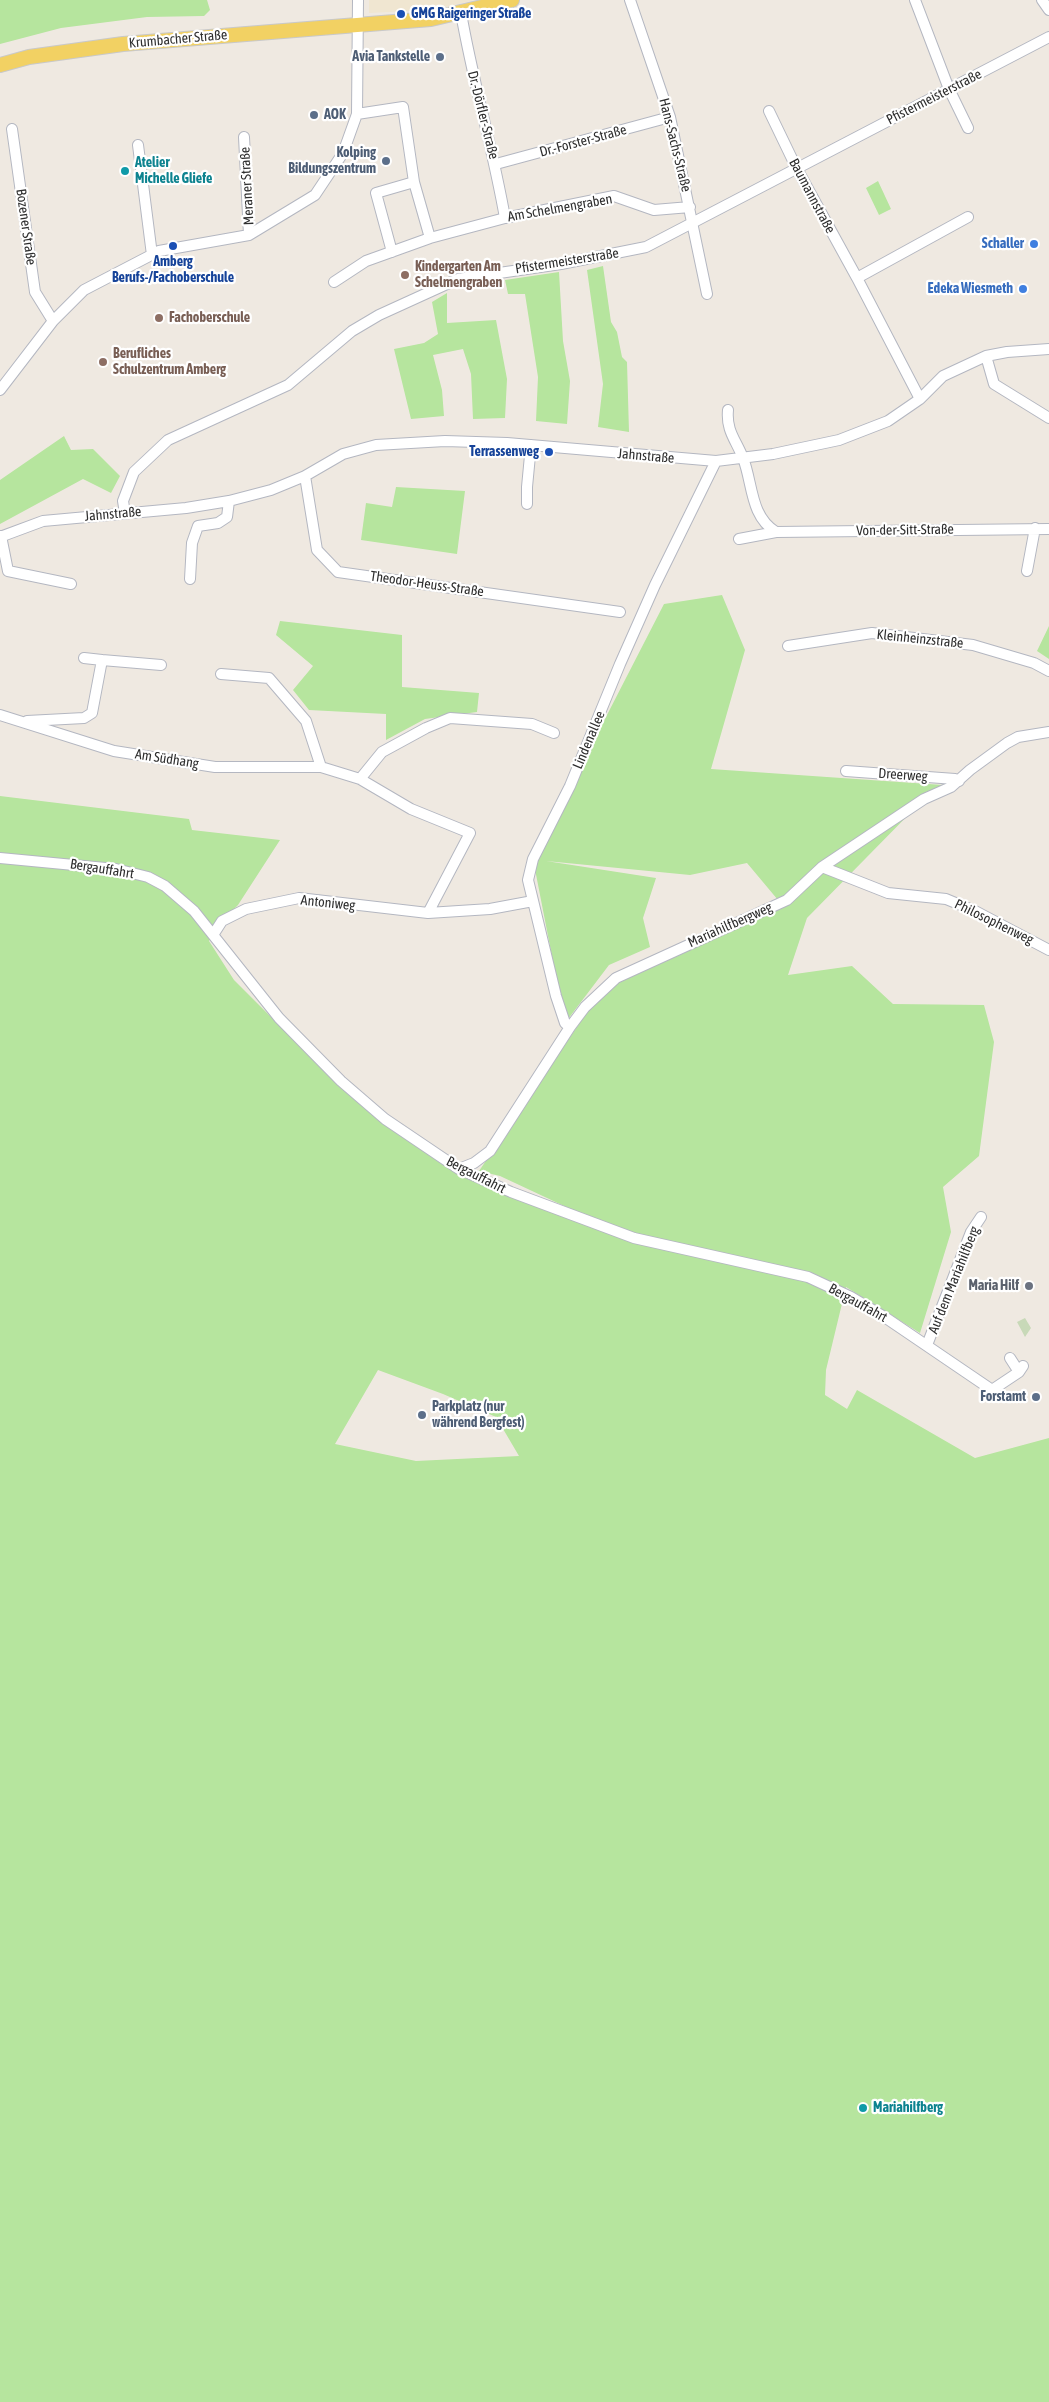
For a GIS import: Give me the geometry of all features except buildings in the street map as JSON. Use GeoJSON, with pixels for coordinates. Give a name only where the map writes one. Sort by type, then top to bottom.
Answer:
{"type":"FeatureCollection","features":[{"type":"Feature","properties":{"kind":"main road","name":"Krumbacher Straße"},"geometry":{"type":"LineString","coordinates":[[0,65],[29,57],[123,44],[217,35],[359,26],[461,13],[512,0]]}},
{"type":"Feature","properties":{"kind":"street"},"geometry":{"type":"LineString","coordinates":[[0,390],[53,320],[84,290],[159,252],[249,235],[315,195],[343,153],[358,114],[358,0]]}},
{"type":"Feature","properties":{"kind":"street","name":"Hans-Sachs-Straße"},"geometry":{"type":"LineString","coordinates":[[630,0],[670,117],[707,294]]}},
{"type":"Feature","properties":{"kind":"street"},"geometry":{"type":"LineString","coordinates":[[915,0],[949,89],[968,128]]}},
{"type":"Feature","properties":{"kind":"street"},"geometry":{"type":"LineString","coordinates":[[1042,0],[1049,10]]}},
{"type":"Feature","properties":{"kind":"street","name":"Dr.-Dörfler-Straße"},"geometry":{"type":"LineString","coordinates":[[461,13],[471,74],[496,164],[505,218]]}},
{"type":"Feature","properties":{"kind":"street","name":"Pfistermeisterstraße"},"geometry":{"type":"LineString","coordinates":[[125,513],[123,501],[134,472],[168,440],[288,385],[352,332],[379,315],[458,279],[562,264],[646,247],[796,167],[1049,37]]}},
{"type":"Feature","properties":{"kind":"street"},"geometry":{"type":"LineString","coordinates":[[358,114],[403,107],[414,182],[430,238]]}},
{"type":"Feature","properties":{"kind":"street","name":"Baumannstraße"},"geometry":{"type":"LineString","coordinates":[[769,111],[796,167],[920,399]]}},
{"type":"Feature","properties":{"kind":"street","name":"Dr.-Forster-Straße"},"geometry":{"type":"LineString","coordinates":[[496,164],[670,117]]}},
{"type":"Feature","properties":{"kind":"street","name":"Bozener Straße"},"geometry":{"type":"LineString","coordinates":[[12,129],[35,292],[53,320]]}},
{"type":"Feature","properties":{"kind":"street","name":"Meraner Straße"},"geometry":{"type":"LineString","coordinates":[[244,137],[249,235]]}},
{"type":"Feature","properties":{"kind":"street"},"geometry":{"type":"LineString","coordinates":[[138,145],[152,255]]}},
{"type":"Feature","properties":{"kind":"street"},"geometry":{"type":"LineString","coordinates":[[392,252],[376,193],[414,182]]}},
{"type":"Feature","properties":{"kind":"street","name":"Am Schelmengraben"},"geometry":{"type":"LineString","coordinates":[[334,282],[355,266],[392,252],[430,238],[505,218],[614,196],[654,210],[690,207]]}},
{"type":"Feature","properties":{"kind":"street"},"geometry":{"type":"LineString","coordinates":[[857,278],[968,217]]}},
{"type":"Feature","properties":{"kind":"street","name":"Jahnstraße"},"geometry":{"type":"LineString","coordinates":[[0,537],[43,521],[186,508],[229,501],[271,490],[305,476],[343,454],[376,445],[445,441],[531,445],[716,462],[744,459],[839,440],[888,421],[920,399],[943,376],[986,356],[1007,352],[1049,349]]}},
{"type":"Feature","properties":{"kind":"street"},"geometry":{"type":"LineString","coordinates":[[986,356],[994,384],[1049,418]]}},
{"type":"Feature","properties":{"kind":"street"},"geometry":{"type":"LineString","coordinates":[[728,410],[727,425],[744,459],[753,501],[766,526],[776,532]]}},
{"type":"Feature","properties":{"kind":"street"},"geometry":{"type":"LineString","coordinates":[[528,504],[526,487],[531,445]]}},
{"type":"Feature","properties":{"kind":"street","name":"Lindenallee"},"geometry":{"type":"LineString","coordinates":[[570,1027],[565,1023],[556,996],[528,880],[533,859],[570,786],[655,585],[716,462]]}},
{"type":"Feature","properties":{"kind":"street","name":"Theodor-Heuss-Straße"},"geometry":{"type":"LineString","coordinates":[[305,476],[317,550],[338,572],[620,612]]}},
{"type":"Feature","properties":{"kind":"street"},"geometry":{"type":"LineString","coordinates":[[190,578],[192,544],[198,526],[218,523],[227,517],[229,501]]}},
{"type":"Feature","properties":{"kind":"street"},"geometry":{"type":"LineString","coordinates":[[1027,571],[1034,528]]}},
{"type":"Feature","properties":{"kind":"street","name":"Von-der-Sitt-Straße"},"geometry":{"type":"LineString","coordinates":[[739,539],[776,532],[1049,529]]}},
{"type":"Feature","properties":{"kind":"street"},"geometry":{"type":"LineString","coordinates":[[0,537],[8,571],[71,584]]}},
{"type":"Feature","properties":{"kind":"street","name":"Kleinheinzstraße"},"geometry":{"type":"LineString","coordinates":[[788,646],[872,633],[974,645],[1034,663],[1049,671]]}},
{"type":"Feature","properties":{"kind":"street"},"geometry":{"type":"LineString","coordinates":[[84,658],[161,665]]}},
{"type":"Feature","properties":{"kind":"street","name":"Am Südhang"},"geometry":{"type":"LineString","coordinates":[[18,722],[84,718],[92,713],[102,660]]}},
{"type":"Feature","properties":{"kind":"street"},"geometry":{"type":"LineString","coordinates":[[221,674],[269,678],[306,722],[321,767]]}},
{"type":"Feature","properties":{"kind":"street","name":"Am Südhang"},"geometry":{"type":"LineString","coordinates":[[0,715],[114,751],[215,767],[321,767],[360,779],[411,809],[470,833],[428,913]]}},
{"type":"Feature","properties":{"kind":"street"},"geometry":{"type":"LineString","coordinates":[[360,779],[382,752],[426,728],[450,718],[532,724],[554,733]]}},
{"type":"Feature","properties":{"kind":"street","name":"Mariahilfbergweg"},"geometry":{"type":"LineString","coordinates":[[459,1170],[490,1152],[585,1006],[616,978],[787,900],[822,867],[924,799],[951,787],[970,770],[1007,743],[1018,737],[1049,732]]}},
{"type":"Feature","properties":{"kind":"street","name":"Dreerweg"},"geometry":{"type":"LineString","coordinates":[[846,771],[954,779],[958,781]]}},
{"type":"Feature","properties":{"kind":"street","name":"Bergauffahrt"},"geometry":{"type":"LineString","coordinates":[[0,858],[116,869],[148,877],[165,886],[181,898],[279,1018],[341,1081],[385,1119],[459,1170],[511,1192],[634,1238],[808,1277],[852,1297],[927,1345],[992,1390],[1021,1369],[1010,1358]]}},
{"type":"Feature","properties":{"kind":"street","name":"Philosophenweg"},"geometry":{"type":"LineString","coordinates":[[822,867],[888,893],[946,899],[975,910],[1049,950]]}},
{"type":"Feature","properties":{"kind":"street","name":"Antoniweg"},"geometry":{"type":"LineString","coordinates":[[213,935],[222,921],[246,909],[299,898],[428,913],[490,909],[533,901]]}},
{"type":"Feature","properties":{"kind":"street","name":"Auf dem Mariahilfberg"},"geometry":{"type":"LineString","coordinates":[[927,1345],[970,1232],[981,1217]]}},
{"type":"Feature","properties":{"kind":"shaded area"},"geometry":{"type":"Polygon","coordinates":[[[369,0],[475,0],[433,10],[369,13],[369,0]]]}},
{"type":"Feature","properties":{"kind":"green space"},"geometry":{"type":"Polygon","coordinates":[[[0,0],[207,0],[210,10],[204,16],[147,17],[61,28],[0,44],[0,0]]]}},
{"type":"Feature","properties":{"kind":"green space"},"geometry":{"type":"Polygon","coordinates":[[[878,181],[891,209],[879,215],[866,188],[878,181]]]}},
{"type":"Feature","properties":{"kind":"green space"},"geometry":{"type":"Polygon","coordinates":[[[603,266],[611,322],[617,332],[622,357],[627,362],[629,432],[598,427],[603,384],[587,270],[603,266]]]}},
{"type":"Feature","properties":{"kind":"green space"},"geometry":{"type":"Polygon","coordinates":[[[559,272],[563,341],[570,381],[567,424],[536,421],[538,377],[525,294],[508,294],[505,280],[559,272]]]}},
{"type":"Feature","properties":{"kind":"green space"},"geometry":{"type":"Polygon","coordinates":[[[447,293],[447,323],[496,320],[507,379],[505,418],[473,419],[471,374],[463,349],[433,355],[442,390],[444,416],[411,419],[394,349],[424,343],[438,334],[432,302],[447,293]]]}},
{"type":"Feature","properties":{"kind":"green space"},"geometry":{"type":"Polygon","coordinates":[[[64,436],[71,450],[93,449],[120,476],[111,493],[83,479],[0,524],[0,480],[64,436]]]}},
{"type":"Feature","properties":{"kind":"green space"},"geometry":{"type":"Polygon","coordinates":[[[396,487],[465,491],[457,554],[361,540],[366,503],[392,507],[396,487]]]}},
{"type":"Feature","properties":{"kind":"green space"},"geometry":{"type":"Polygon","coordinates":[[[722,595],[745,650],[711,769],[943,785],[924,799],[807,918],[788,975],[852,966],[893,1004],[984,1005],[994,1042],[979,1156],[943,1187],[951,1232],[920,1333],[846,1287],[826,1370],[825,1395],[847,1409],[857,1390],[975,1458],[1049,1438],[1049,2402],[0,2402],[0,796],[189,819],[192,830],[280,840],[238,905],[222,921],[209,941],[234,980],[304,1050],[378,1118],[460,1176],[624,1234],[500,1176],[479,1171],[611,977],[778,900],[747,863],[690,875],[546,861],[656,878],[643,918],[650,947],[609,965],[565,1023],[533,859],[664,604],[722,595]],[[378,1370],[335,1444],[416,1461],[519,1456],[496,1417],[443,1394],[378,1370]]]}},
{"type":"Feature","properties":{"kind":"green space"},"geometry":{"type":"Polygon","coordinates":[[[280,621],[402,635],[402,687],[479,693],[477,712],[425,719],[386,740],[386,714],[309,710],[293,690],[313,666],[276,635],[280,621]]]}},
{"type":"Feature","properties":{"kind":"green space"},"geometry":{"type":"Polygon","coordinates":[[[1049,626],[1049,659],[1037,651],[1049,626]]]}},
{"type":"Feature","properties":{"kind":"green space"},"geometry":{"type":"Polygon","coordinates":[[[1025,1318],[1031,1328],[1025,1337],[1017,1322],[1025,1318]]]}},
{"type":"Feature","properties":{"kind":"place","name":"GMG Raigeringer Straße"},"geometry":{"type":"Point","coordinates":[401,14]}},
{"type":"Feature","properties":{"kind":"place","name":"Avia Tankstelle"},"geometry":{"type":"Point","coordinates":[440,57]}},
{"type":"Feature","properties":{"kind":"place","name":"AOK"},"geometry":{"type":"Point","coordinates":[314,115]}},
{"type":"Feature","properties":{"kind":"place","name":"Kolping Bildungszentrum"},"geometry":{"type":"Point","coordinates":[386,161]}},
{"type":"Feature","properties":{"kind":"place","name":"Atelier Michelle Gliefe"},"geometry":{"type":"Point","coordinates":[125,171]}},
{"type":"Feature","properties":{"kind":"place","name":"Schaller"},"geometry":{"type":"Point","coordinates":[1034,244]}},
{"type":"Feature","properties":{"kind":"place","name":"Amberg Berufs-/Fachoberschule"},"geometry":{"type":"Point","coordinates":[173,246]}},
{"type":"Feature","properties":{"kind":"place","name":"Kindergarten Am Schelmengraben"},"geometry":{"type":"Point","coordinates":[405,275]}},
{"type":"Feature","properties":{"kind":"place","name":"Edeka Wiesmeth"},"geometry":{"type":"Point","coordinates":[1023,289]}},
{"type":"Feature","properties":{"kind":"place","name":"Fachoberschule"},"geometry":{"type":"Point","coordinates":[159,318]}},
{"type":"Feature","properties":{"kind":"place","name":"Berufliches Schulzentrum Amberg"},"geometry":{"type":"Point","coordinates":[103,362]}},
{"type":"Feature","properties":{"kind":"place","name":"Terrassenweg"},"geometry":{"type":"Point","coordinates":[549,452]}},
{"type":"Feature","properties":{"kind":"place","name":"Maria Hilf"},"geometry":{"type":"Point","coordinates":[1029,1286]}},
{"type":"Feature","properties":{"kind":"place","name":"Forstamt"},"geometry":{"type":"Point","coordinates":[1036,1397]}},
{"type":"Feature","properties":{"kind":"place","name":"Parkplatz (nur während Bergfest)"},"geometry":{"type":"Point","coordinates":[422,1415]}},
{"type":"Feature","properties":{"kind":"place","name":"Mariahilfberg"},"geometry":{"type":"Point","coordinates":[863,2108]}}]}
